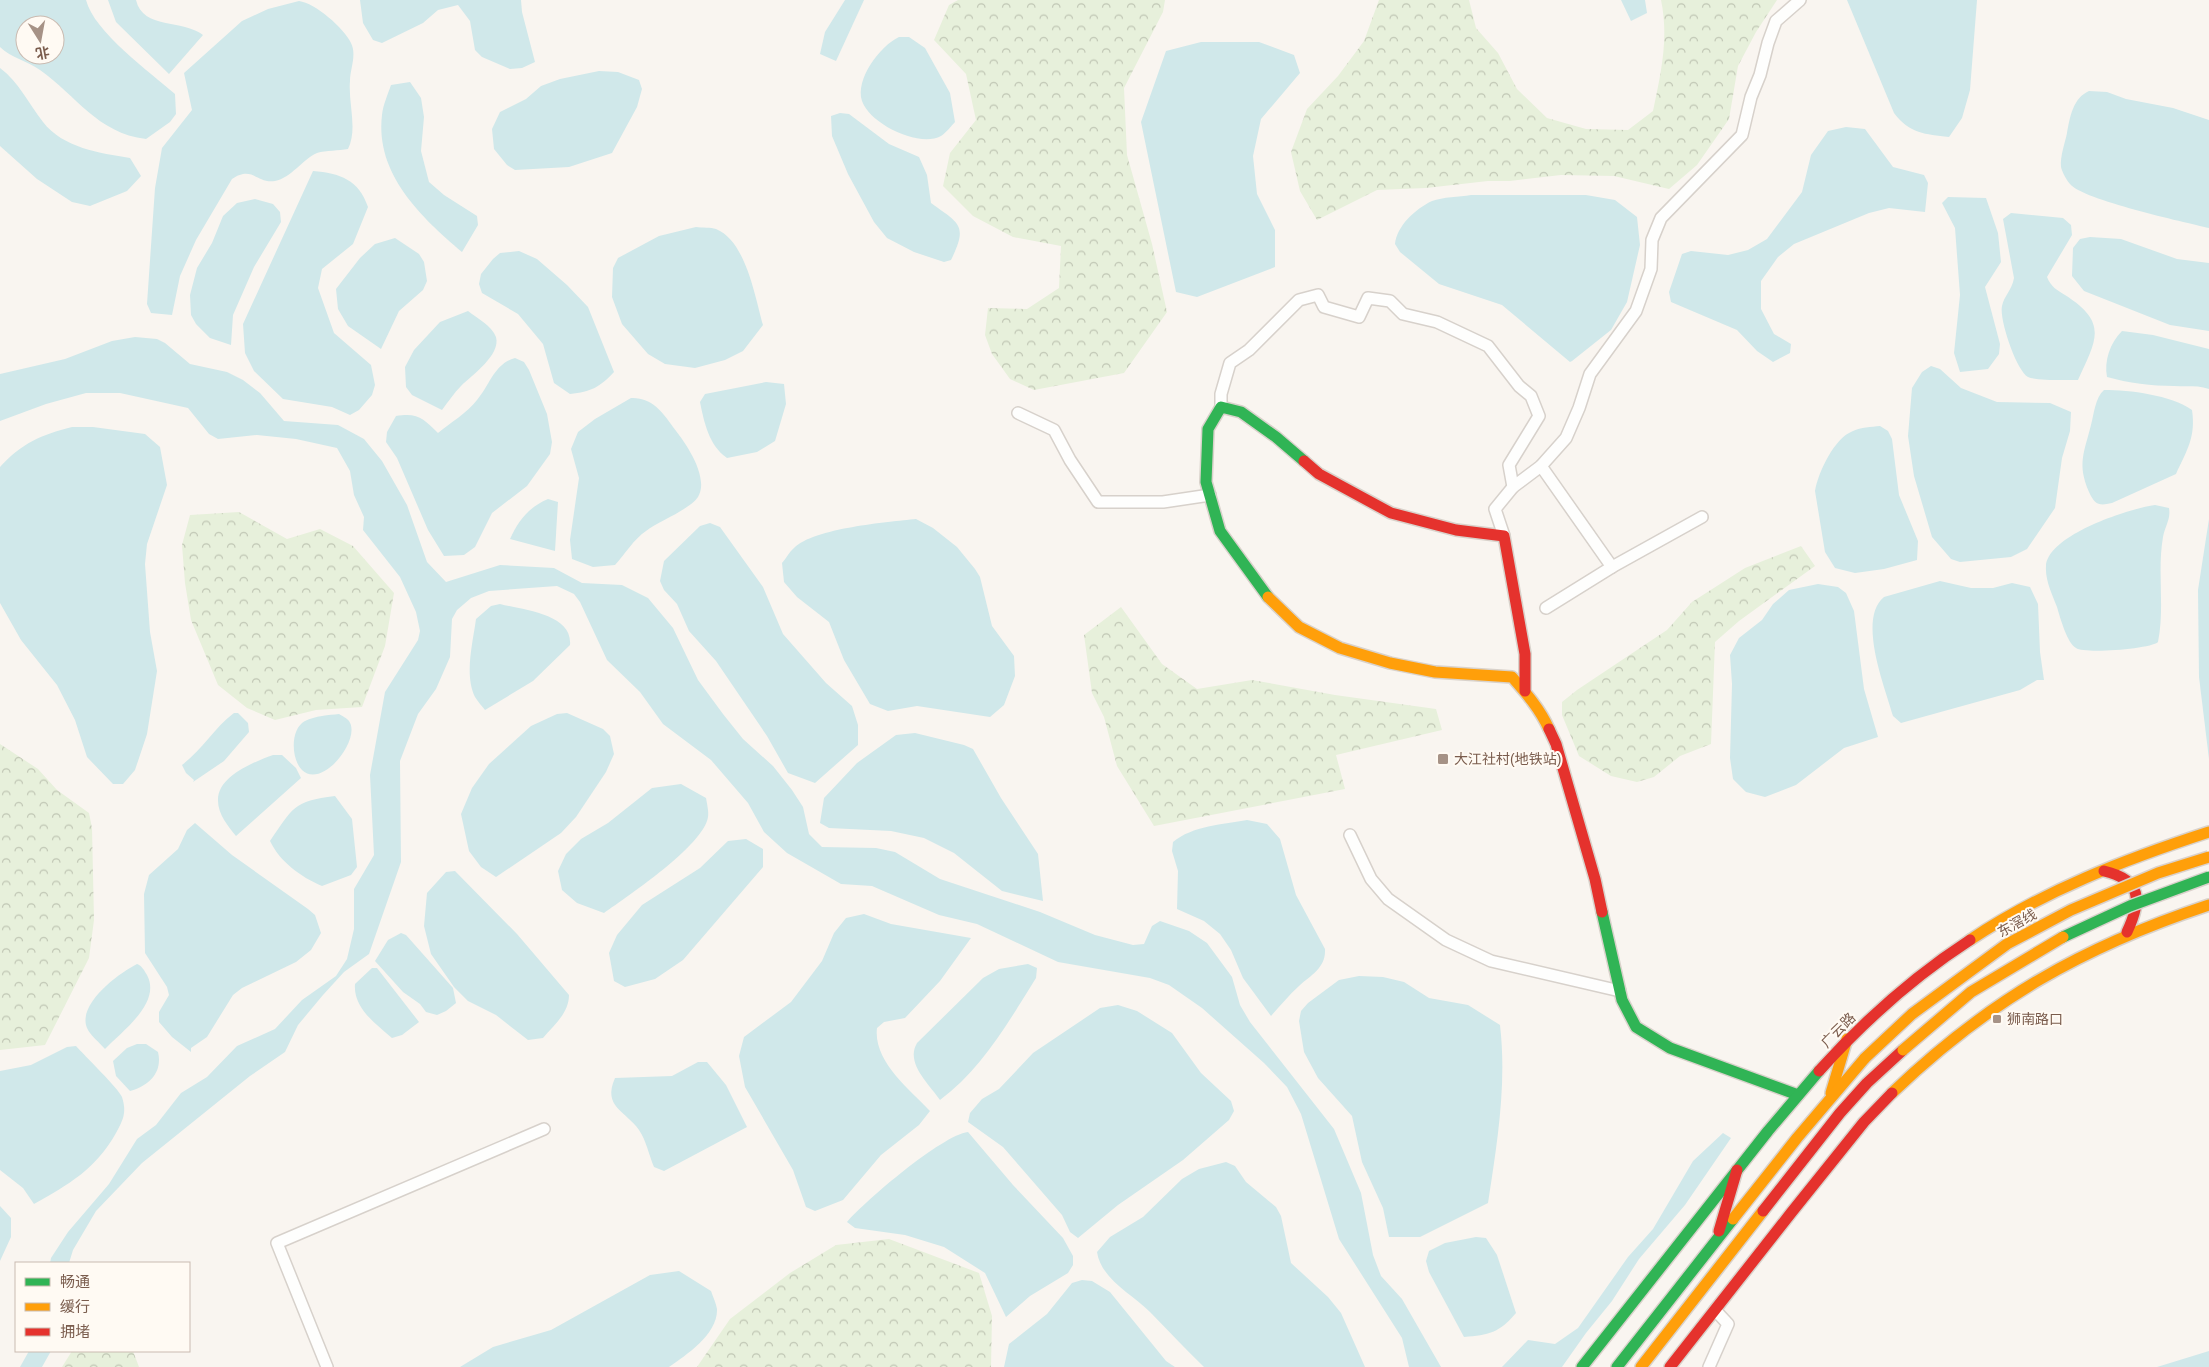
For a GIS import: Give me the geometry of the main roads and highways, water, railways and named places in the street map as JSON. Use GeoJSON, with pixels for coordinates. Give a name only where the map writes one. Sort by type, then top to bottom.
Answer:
{"type":"FeatureCollection","features":[{"type":"Feature","properties":{"kind":"main road"},"geometry":{"type":"LineString","coordinates":[[1525,691],[1525,654],[1504,536],[1456,530],[1391,513],[1363,500],[1319,474],[1276,437],[1241,412],[1221,407],[1208,429],[1206,482],[1220,531],[1263,593],[1299,627],[1340,648],[1390,663],[1435,672],[1512,677],[1525,691],[1544,718],[1556,744],[1596,879],[1622,1000],[1636,1027],[1670,1048],[1798,1095]]}},
{"type":"Feature","properties":{"kind":"main road","name":"广云路"},"geometry":{"type":"LineString","coordinates":[[1582,1367],[1798,1095],[1847,1039],[1908,984],[1960,946],[2061,890],[2150,851],[2209,832]]}},
{"type":"Feature","properties":{"kind":"main road","name":"东滘线"},"geometry":{"type":"LineString","coordinates":[[1829,1101],[1865,1058],[1912,1014],[2007,944],[2071,910],[2158,873],[2209,857]]}},
{"type":"Feature","properties":{"kind":"main road"},"geometry":{"type":"LineString","coordinates":[[2104,870],[2123,876],[2131,883],[2137,894],[2138,906],[2135,917],[2127,932]]}},
{"type":"Feature","properties":{"kind":"main road"},"geometry":{"type":"LineString","coordinates":[[1641,1367],[1840,1113],[1867,1083],[1903,1050],[1968,994],[2027,957],[2077,929],[2124,907],[2209,877]]}},
{"type":"Feature","properties":{"kind":"main road"},"geometry":{"type":"LineString","coordinates":[[1670,1367],[1801,1199],[1885,1099],[1942,1047],[1998,1004],[2062,964],[2127,932],[2209,905]]}},
{"type":"Feature","properties":{"kind":"main road"},"geometry":{"type":"LineString","coordinates":[[1617,1367],[1797,1138],[1829,1101],[1847,1039]]}},
{"type":"Feature","properties":{"kind":"main road"},"geometry":{"type":"LineString","coordinates":[[1715,1242],[1737,1170]]}},
{"type":"Feature","properties":{"kind":"water"},"geometry":{"type":"Polygon","coordinates":[[[0,0],[86,0],[91,12],[111,38],[175,94],[176,114],[170,122],[146,139],[129,135],[114,129],[88,112],[53,80],[32,65],[65,65],[65,15],[15,15],[15,57],[0,47],[0,0]]]}},
{"type":"Feature","properties":{"kind":"water"},"geometry":{"type":"Polygon","coordinates":[[[108,0],[136,0],[140,9],[147,16],[165,23],[195,30],[203,35],[169,74],[116,22],[108,0]]]}},
{"type":"Feature","properties":{"kind":"water"},"geometry":{"type":"Polygon","coordinates":[[[360,0],[521,0],[522,12],[535,62],[522,68],[510,69],[482,57],[475,50],[470,21],[458,5],[438,10],[423,23],[382,43],[373,40],[363,23],[360,0]]]}},
{"type":"Feature","properties":{"kind":"water"},"geometry":{"type":"Polygon","coordinates":[[[845,0],[864,0],[836,61],[820,54],[825,32],[845,0]]]}},
{"type":"Feature","properties":{"kind":"water"},"geometry":{"type":"Polygon","coordinates":[[[1621,0],[1645,0],[1647,13],[1631,21],[1621,0]]]}},
{"type":"Feature","properties":{"kind":"water"},"geometry":{"type":"Polygon","coordinates":[[[1847,0],[1977,0],[1970,90],[1962,118],[1949,137],[1925,134],[1912,129],[1894,113],[1847,0]]]}},
{"type":"Feature","properties":{"kind":"water"},"geometry":{"type":"Polygon","coordinates":[[[299,1],[313,6],[328,17],[342,30],[353,48],[350,76],[352,133],[348,149],[317,153],[286,176],[275,181],[263,180],[250,174],[239,175],[232,179],[196,240],[180,276],[172,315],[151,313],[147,304],[155,188],[162,148],[192,110],[184,73],[242,21],[268,9],[299,1]]]}},
{"type":"Feature","properties":{"kind":"water"},"geometry":{"type":"Polygon","coordinates":[[[899,37],[909,37],[925,48],[950,93],[955,122],[941,136],[932,139],[920,139],[896,132],[875,118],[862,101],[862,83],[871,64],[884,48],[899,37]]]}},
{"type":"Feature","properties":{"kind":"water"},"geometry":{"type":"Polygon","coordinates":[[[1201,42],[1259,42],[1294,55],[1300,73],[1261,119],[1253,156],[1257,194],[1275,230],[1275,267],[1197,297],[1176,292],[1141,122],[1166,51],[1201,42]]]}},
{"type":"Feature","properties":{"kind":"water"},"geometry":{"type":"Polygon","coordinates":[[[0,68],[18,86],[51,131],[83,148],[130,158],[141,176],[127,191],[90,206],[72,202],[37,179],[0,146],[0,68]]]}},
{"type":"Feature","properties":{"kind":"water"},"geometry":{"type":"Polygon","coordinates":[[[599,71],[618,72],[639,80],[642,89],[637,107],[612,153],[569,167],[515,170],[507,165],[494,149],[492,129],[500,112],[526,99],[541,86],[560,79],[599,71]]]}},
{"type":"Feature","properties":{"kind":"water"},"geometry":{"type":"Polygon","coordinates":[[[410,82],[421,98],[424,117],[421,151],[429,182],[444,195],[477,216],[478,225],[462,252],[417,209],[393,175],[386,156],[382,136],[383,107],[391,85],[410,82]]]}},
{"type":"Feature","properties":{"kind":"water"},"geometry":{"type":"Polygon","coordinates":[[[2089,91],[2107,92],[2126,99],[2173,108],[2209,120],[2209,228],[2157,216],[2094,197],[2070,184],[2061,167],[2062,154],[2073,109],[2079,98],[2089,91]]]}},
{"type":"Feature","properties":{"kind":"water"},"geometry":{"type":"Polygon","coordinates":[[[840,113],[849,114],[889,144],[919,157],[927,175],[931,203],[955,221],[960,232],[951,260],[944,262],[914,252],[887,238],[874,222],[848,174],[832,136],[831,116],[840,113]]]}},
{"type":"Feature","properties":{"kind":"water"},"geometry":{"type":"Polygon","coordinates":[[[1846,127],[1865,129],[1893,167],[1924,175],[1928,183],[1925,212],[1889,208],[1869,213],[1794,244],[1778,257],[1761,281],[1761,309],[1774,334],[1791,344],[1790,353],[1773,362],[1757,351],[1737,330],[1671,302],[1669,292],[1682,254],[1691,251],[1728,255],[1748,250],[1767,239],[1802,192],[1811,155],[1828,131],[1846,127]]]}},
{"type":"Feature","properties":{"kind":"water"},"geometry":{"type":"Polygon","coordinates":[[[313,171],[340,176],[354,184],[368,207],[353,244],[322,269],[318,288],[334,333],[371,365],[375,385],[372,395],[359,410],[350,415],[332,407],[283,399],[254,371],[245,353],[243,324],[313,171]]]}},
{"type":"Feature","properties":{"kind":"water"},"geometry":{"type":"Polygon","coordinates":[[[1471,195],[1586,195],[1615,200],[1637,217],[1640,245],[1627,302],[1611,330],[1570,362],[1502,305],[1439,284],[1400,252],[1395,244],[1396,237],[1413,213],[1432,201],[1471,195]]]}},
{"type":"Feature","properties":{"kind":"water"},"geometry":{"type":"Polygon","coordinates":[[[1948,197],[1986,198],[1998,233],[2001,262],[1985,287],[2000,344],[1999,354],[1988,369],[1960,372],[1954,353],[1960,295],[1955,228],[1942,203],[1948,197]]]}},
{"type":"Feature","properties":{"kind":"water"},"geometry":{"type":"Polygon","coordinates":[[[255,199],[273,204],[280,212],[281,222],[254,267],[233,315],[231,345],[210,338],[196,324],[191,315],[190,295],[197,268],[212,243],[223,216],[237,203],[255,199]]]}},
{"type":"Feature","properties":{"kind":"water"},"geometry":{"type":"Polygon","coordinates":[[[2011,213],[2063,218],[2071,225],[2072,235],[2047,277],[2054,288],[2079,305],[2088,314],[2093,324],[2095,333],[2093,343],[2078,380],[2045,380],[2028,377],[2018,365],[2009,344],[2003,322],[2002,306],[2014,278],[2003,219],[2011,213]]]}},
{"type":"Feature","properties":{"kind":"water"},"geometry":{"type":"Polygon","coordinates":[[[696,227],[716,229],[726,235],[735,245],[753,285],[763,325],[743,351],[725,360],[695,368],[665,364],[648,354],[622,324],[612,297],[613,268],[618,258],[659,236],[696,227]]]}},
{"type":"Feature","properties":{"kind":"water"},"geometry":{"type":"Polygon","coordinates":[[[2090,237],[2121,239],[2177,259],[2209,263],[2209,331],[2170,325],[2084,291],[2072,276],[2073,248],[2080,239],[2090,237]]]}},
{"type":"Feature","properties":{"kind":"water"},"geometry":{"type":"Polygon","coordinates":[[[395,238],[419,254],[424,262],[427,281],[423,290],[399,311],[381,349],[348,326],[338,309],[336,289],[360,258],[375,244],[395,238]]]}},
{"type":"Feature","properties":{"kind":"water"},"geometry":{"type":"Polygon","coordinates":[[[519,251],[537,259],[567,285],[588,307],[614,372],[595,388],[570,394],[554,383],[543,344],[518,314],[482,293],[479,284],[481,274],[493,259],[500,253],[519,251]]]}},
{"type":"Feature","properties":{"kind":"water"},"geometry":{"type":"Polygon","coordinates":[[[468,311],[491,329],[496,337],[496,344],[490,358],[458,389],[442,410],[412,395],[406,387],[405,367],[414,350],[440,322],[468,311]]]}},
{"type":"Feature","properties":{"kind":"water"},"geometry":{"type":"Polygon","coordinates":[[[2122,331],[2153,335],[2209,349],[2209,389],[2140,384],[2107,377],[2106,365],[2109,352],[2114,341],[2122,331]]]}},
{"type":"Feature","properties":{"kind":"water"},"geometry":{"type":"Polygon","coordinates":[[[135,337],[157,339],[165,343],[190,364],[227,372],[243,380],[260,393],[284,421],[338,425],[364,439],[382,461],[407,505],[427,562],[446,582],[500,565],[554,568],[582,583],[622,585],[648,598],[673,628],[698,680],[723,714],[743,739],[773,766],[792,790],[803,807],[809,834],[822,847],[876,848],[895,852],[940,879],[1040,912],[1095,935],[1133,945],[1144,944],[1152,926],[1160,921],[1189,931],[1207,943],[1232,977],[1240,1005],[1250,1022],[1334,1129],[1361,1193],[1373,1255],[1381,1276],[1402,1299],[1441,1367],[1409,1367],[1402,1338],[1339,1239],[1301,1114],[1287,1087],[1264,1063],[1202,1008],[1169,985],[1150,978],[1058,962],[977,924],[939,915],[872,886],[841,884],[787,853],[764,832],[748,803],[711,760],[663,724],[640,692],[607,660],[580,602],[574,594],[557,586],[489,591],[471,598],[457,610],[452,619],[450,657],[436,689],[418,714],[400,761],[401,862],[369,954],[344,972],[323,995],[298,1025],[285,1052],[250,1076],[142,1163],[96,1211],[73,1250],[69,1262],[50,1262],[68,1232],[109,1184],[137,1139],[156,1125],[181,1093],[207,1077],[237,1046],[275,1029],[302,1000],[336,976],[347,959],[354,929],[354,889],[374,855],[370,775],[385,692],[418,640],[420,631],[416,612],[400,577],[363,530],[364,517],[354,495],[350,471],[337,448],[296,439],[257,435],[218,439],[209,434],[188,408],[120,393],[86,393],[46,404],[0,421],[0,374],[65,359],[112,341],[135,337]]]}},
{"type":"Feature","properties":{"kind":"water"},"geometry":{"type":"Polygon","coordinates":[[[515,358],[524,362],[529,370],[547,414],[552,442],[550,454],[527,486],[492,513],[475,547],[464,555],[444,556],[428,530],[397,458],[386,442],[387,432],[396,416],[410,415],[424,420],[438,433],[473,405],[497,370],[515,358]]]}},
{"type":"Feature","properties":{"kind":"water"},"geometry":{"type":"Polygon","coordinates":[[[1931,366],[1940,369],[1961,388],[1997,402],[2050,403],[2071,412],[2070,431],[2062,458],[2055,508],[2027,549],[2011,557],[1960,562],[1951,559],[1932,537],[1914,476],[1908,436],[1912,388],[1922,372],[1931,366]]]}},
{"type":"Feature","properties":{"kind":"water"},"geometry":{"type":"Polygon","coordinates":[[[766,382],[784,384],[786,404],[775,441],[757,452],[727,458],[712,440],[700,402],[705,394],[766,382]]]}},
{"type":"Feature","properties":{"kind":"water"},"geometry":{"type":"Polygon","coordinates":[[[2104,390],[2138,392],[2162,397],[2183,405],[2192,410],[2193,428],[2190,443],[2176,474],[2112,503],[2098,504],[2091,496],[2085,482],[2083,458],[2095,406],[2104,390]]]}},
{"type":"Feature","properties":{"kind":"water"},"geometry":{"type":"Polygon","coordinates":[[[631,398],[645,400],[656,406],[665,416],[684,441],[699,470],[701,489],[694,502],[642,534],[615,565],[593,567],[572,559],[570,540],[579,478],[571,449],[578,432],[595,419],[631,398]]]}},
{"type":"Feature","properties":{"kind":"water"},"geometry":{"type":"Polygon","coordinates":[[[1880,426],[1888,431],[1892,439],[1899,495],[1918,541],[1917,560],[1884,569],[1855,573],[1835,568],[1825,552],[1815,491],[1823,466],[1839,441],[1856,430],[1880,426]]]}},
{"type":"Feature","properties":{"kind":"water"},"geometry":{"type":"Polygon","coordinates":[[[72,427],[93,427],[145,434],[160,447],[167,485],[147,544],[145,564],[150,632],[157,671],[147,734],[135,770],[123,784],[113,784],[87,757],[75,720],[57,685],[21,640],[0,603],[0,467],[16,452],[33,441],[72,427]]]}},
{"type":"Feature","properties":{"kind":"water"},"geometry":{"type":"Polygon","coordinates":[[[548,499],[558,502],[555,551],[510,539],[525,515],[535,506],[548,499]]]}},
{"type":"Feature","properties":{"kind":"water"},"geometry":{"type":"Polygon","coordinates":[[[2155,505],[2169,508],[2169,519],[2161,550],[2161,616],[2158,642],[2143,647],[2117,650],[2091,651],[2076,648],[2067,635],[2048,582],[2046,566],[2050,555],[2060,544],[2091,525],[2143,507],[2155,505]]]}},
{"type":"Feature","properties":{"kind":"water"},"geometry":{"type":"Polygon","coordinates":[[[916,519],[933,528],[957,547],[975,569],[980,577],[992,626],[1014,656],[1015,676],[1004,705],[990,717],[917,706],[888,711],[870,704],[844,660],[829,622],[797,597],[784,582],[782,563],[792,550],[804,541],[818,535],[852,527],[916,519]]]}},
{"type":"Feature","properties":{"kind":"water"},"geometry":{"type":"Polygon","coordinates":[[[2209,519],[2209,759],[2199,677],[2198,590],[2209,519]]]}},
{"type":"Feature","properties":{"kind":"water"},"geometry":{"type":"Polygon","coordinates":[[[710,523],[720,527],[763,587],[783,634],[826,683],[852,706],[858,725],[858,745],[815,783],[788,773],[767,736],[716,661],[689,631],[677,604],[664,590],[660,581],[664,561],[700,526],[710,523]]]}},
{"type":"Feature","properties":{"kind":"water"},"geometry":{"type":"Polygon","coordinates":[[[1940,581],[1971,588],[1993,588],[2012,583],[2030,587],[2038,604],[2040,652],[2044,680],[2037,680],[2020,690],[1901,723],[1893,716],[1875,654],[1873,621],[1876,607],[1884,597],[1940,581]]]}},
{"type":"Feature","properties":{"kind":"water"},"geometry":{"type":"Polygon","coordinates":[[[1818,584],[1838,587],[1846,593],[1854,611],[1864,689],[1878,737],[1844,748],[1796,785],[1765,797],[1746,792],[1733,779],[1730,758],[1732,684],[1730,655],[1739,638],[1762,620],[1773,604],[1789,590],[1818,584]]]}},
{"type":"Feature","properties":{"kind":"water"},"geometry":{"type":"Polygon","coordinates":[[[500,604],[533,611],[555,620],[564,626],[569,635],[570,645],[533,681],[485,710],[475,697],[472,688],[470,679],[471,648],[476,619],[491,606],[500,604]]]}},
{"type":"Feature","properties":{"kind":"water"},"geometry":{"type":"Polygon","coordinates":[[[234,713],[238,713],[248,723],[249,732],[224,761],[193,782],[194,780],[186,773],[182,765],[234,713]]]}},
{"type":"Feature","properties":{"kind":"water"},"geometry":{"type":"Polygon","coordinates":[[[567,713],[603,729],[610,736],[614,754],[606,772],[576,817],[561,833],[496,877],[481,867],[469,851],[461,814],[472,788],[489,764],[531,726],[557,714],[567,713]]]}},
{"type":"Feature","properties":{"kind":"water"},"geometry":{"type":"Polygon","coordinates":[[[339,714],[349,721],[352,729],[345,750],[338,760],[320,773],[310,774],[302,770],[298,765],[294,752],[295,737],[300,725],[313,718],[339,714]]]}},
{"type":"Feature","properties":{"kind":"water"},"geometry":{"type":"Polygon","coordinates":[[[915,733],[973,749],[1001,798],[1038,854],[1043,901],[1002,891],[954,853],[924,838],[891,831],[829,828],[820,823],[824,798],[857,763],[896,735],[915,733]]]}},
{"type":"Feature","properties":{"kind":"water"},"geometry":{"type":"Polygon","coordinates":[[[273,755],[282,755],[296,768],[301,778],[236,836],[224,820],[218,806],[219,792],[223,784],[238,771],[273,755]]]}},
{"type":"Feature","properties":{"kind":"water"},"geometry":{"type":"Polygon","coordinates":[[[681,784],[706,798],[708,817],[703,828],[680,855],[646,883],[604,913],[577,903],[562,890],[558,871],[566,854],[581,839],[608,823],[652,788],[681,784]]]}},
{"type":"Feature","properties":{"kind":"water"},"geometry":{"type":"Polygon","coordinates":[[[335,796],[352,819],[357,867],[351,875],[322,886],[306,878],[285,862],[270,841],[295,808],[310,800],[335,796]]]}},
{"type":"Feature","properties":{"kind":"water"},"geometry":{"type":"Polygon","coordinates":[[[1247,820],[1267,824],[1280,839],[1296,895],[1325,949],[1325,956],[1320,966],[1271,1016],[1243,978],[1231,950],[1220,934],[1204,921],[1177,909],[1178,871],[1172,851],[1173,842],[1189,832],[1199,829],[1247,820]]]}},
{"type":"Feature","properties":{"kind":"water"},"geometry":{"type":"Polygon","coordinates":[[[195,823],[232,855],[315,915],[321,933],[311,950],[296,962],[242,988],[233,995],[207,1037],[191,1048],[191,1052],[172,1037],[159,1022],[159,1012],[169,995],[167,987],[145,953],[144,894],[149,875],[178,849],[187,830],[195,823]]]}},
{"type":"Feature","properties":{"kind":"water"},"geometry":{"type":"Polygon","coordinates":[[[746,839],[763,849],[763,867],[683,960],[655,979],[625,987],[614,981],[609,953],[617,935],[642,905],[700,868],[728,841],[746,839]]]}},
{"type":"Feature","properties":{"kind":"water"},"geometry":{"type":"Polygon","coordinates":[[[455,871],[517,934],[569,995],[564,1013],[543,1038],[528,1040],[496,1015],[468,1001],[454,987],[431,954],[424,926],[427,893],[446,872],[455,871]]]}},
{"type":"Feature","properties":{"kind":"water"},"geometry":{"type":"Polygon","coordinates":[[[864,914],[891,924],[971,938],[940,981],[905,1018],[884,1022],[877,1028],[877,1040],[886,1063],[903,1084],[930,1111],[919,1125],[881,1155],[843,1200],[815,1211],[806,1207],[793,1170],[745,1087],[739,1056],[744,1037],[791,1002],[822,961],[834,933],[846,918],[864,914]]]}},
{"type":"Feature","properties":{"kind":"water"},"geometry":{"type":"Polygon","coordinates":[[[401,933],[406,935],[453,988],[456,1003],[446,1011],[437,1015],[426,1012],[420,1004],[403,992],[375,961],[388,940],[401,933]]]}},
{"type":"Feature","properties":{"kind":"water"},"geometry":{"type":"Polygon","coordinates":[[[137,964],[142,967],[147,975],[150,986],[149,996],[138,1016],[105,1049],[87,1028],[88,1009],[102,990],[120,974],[137,964]]]}},
{"type":"Feature","properties":{"kind":"water"},"geometry":{"type":"Polygon","coordinates":[[[1028,964],[1037,968],[1036,978],[1016,1011],[982,1059],[955,1088],[940,1100],[916,1066],[914,1051],[917,1043],[983,978],[999,969],[1028,964]]]}},
{"type":"Feature","properties":{"kind":"water"},"geometry":{"type":"Polygon","coordinates":[[[372,968],[377,968],[419,1022],[402,1035],[392,1038],[367,1015],[358,1001],[355,993],[355,984],[372,968]]]}},
{"type":"Feature","properties":{"kind":"water"},"geometry":{"type":"Polygon","coordinates":[[[1359,976],[1383,977],[1404,982],[1429,998],[1468,1005],[1500,1025],[1502,1092],[1498,1137],[1488,1203],[1420,1237],[1389,1237],[1383,1208],[1362,1162],[1352,1116],[1318,1078],[1304,1052],[1299,1021],[1301,1011],[1308,1003],[1339,980],[1359,976]]]}},
{"type":"Feature","properties":{"kind":"water"},"geometry":{"type":"Polygon","coordinates":[[[1118,1005],[1137,1011],[1172,1033],[1201,1073],[1231,1101],[1234,1111],[1229,1120],[1183,1160],[1118,1205],[1078,1238],[1070,1232],[1062,1215],[1003,1147],[968,1122],[970,1113],[982,1099],[999,1089],[1033,1053],[1100,1008],[1118,1005]]]}},
{"type":"Feature","properties":{"kind":"water"},"geometry":{"type":"Polygon","coordinates":[[[137,1044],[146,1044],[158,1052],[158,1066],[149,1082],[130,1091],[116,1076],[113,1061],[127,1048],[137,1044]]]}},
{"type":"Feature","properties":{"kind":"water"},"geometry":{"type":"Polygon","coordinates":[[[76,1046],[122,1097],[124,1116],[100,1157],[70,1183],[34,1204],[23,1188],[0,1170],[0,1071],[31,1065],[67,1047],[76,1046]]]}},
{"type":"Feature","properties":{"kind":"water"},"geometry":{"type":"Polygon","coordinates":[[[698,1062],[707,1062],[726,1085],[747,1127],[664,1171],[654,1167],[646,1143],[639,1130],[613,1102],[611,1096],[615,1078],[672,1076],[698,1062]]]}},
{"type":"Feature","properties":{"kind":"water"},"geometry":{"type":"Polygon","coordinates":[[[968,1132],[1013,1185],[1063,1238],[1073,1256],[1073,1265],[1068,1273],[1030,1296],[1006,1317],[985,1273],[944,1247],[905,1235],[855,1228],[847,1222],[904,1170],[941,1144],[968,1132]]]}},
{"type":"Feature","properties":{"kind":"water"},"geometry":{"type":"Polygon","coordinates":[[[1723,1133],[1731,1138],[1685,1205],[1639,1259],[1612,1301],[1562,1367],[1502,1367],[1528,1340],[1555,1344],[1578,1328],[1628,1257],[1653,1229],[1693,1161],[1723,1133]]]}},
{"type":"Feature","properties":{"kind":"water"},"geometry":{"type":"Polygon","coordinates":[[[1226,1162],[1235,1166],[1246,1182],[1276,1207],[1281,1216],[1291,1263],[1328,1297],[1341,1313],[1365,1367],[1204,1367],[1143,1305],[1118,1285],[1104,1270],[1097,1252],[1110,1237],[1143,1217],[1182,1179],[1199,1169],[1226,1162]]]}},
{"type":"Feature","properties":{"kind":"water"},"geometry":{"type":"Polygon","coordinates":[[[0,1206],[11,1218],[11,1237],[0,1261],[0,1206]]]}},
{"type":"Feature","properties":{"kind":"water"},"geometry":{"type":"Polygon","coordinates":[[[1476,1237],[1486,1238],[1497,1255],[1516,1313],[1504,1325],[1493,1332],[1464,1337],[1429,1272],[1426,1261],[1429,1251],[1445,1243],[1476,1237]]]}},
{"type":"Feature","properties":{"kind":"water"},"geometry":{"type":"Polygon","coordinates":[[[679,1271],[711,1291],[717,1309],[716,1318],[707,1335],[692,1350],[669,1367],[460,1367],[493,1347],[551,1330],[650,1275],[679,1271]]]}},
{"type":"Feature","properties":{"kind":"water"},"geometry":{"type":"Polygon","coordinates":[[[1082,1280],[1092,1281],[1110,1292],[1166,1361],[1175,1367],[1004,1367],[1009,1344],[1047,1314],[1072,1283],[1082,1280]]]}},
{"type":"Feature","properties":{"kind":"water"},"geometry":{"type":"Polygon","coordinates":[[[2209,1351],[2209,1367],[2157,1367],[2209,1351]]]}},
{"type":"Feature","properties":{"kind":"water"},"geometry":{"type":"Polygon","coordinates":[[[28,1352],[50,1352],[42,1367],[20,1367],[28,1352]]]}},
{"type":"Feature","properties":{"kind":"place","name":"大江社村(地铁站)"},"geometry":{"type":"Point","coordinates":[1443,759]}},
{"type":"Feature","properties":{"kind":"place","name":"狮南路口"},"geometry":{"type":"Point","coordinates":[1997,1019]}}]}
